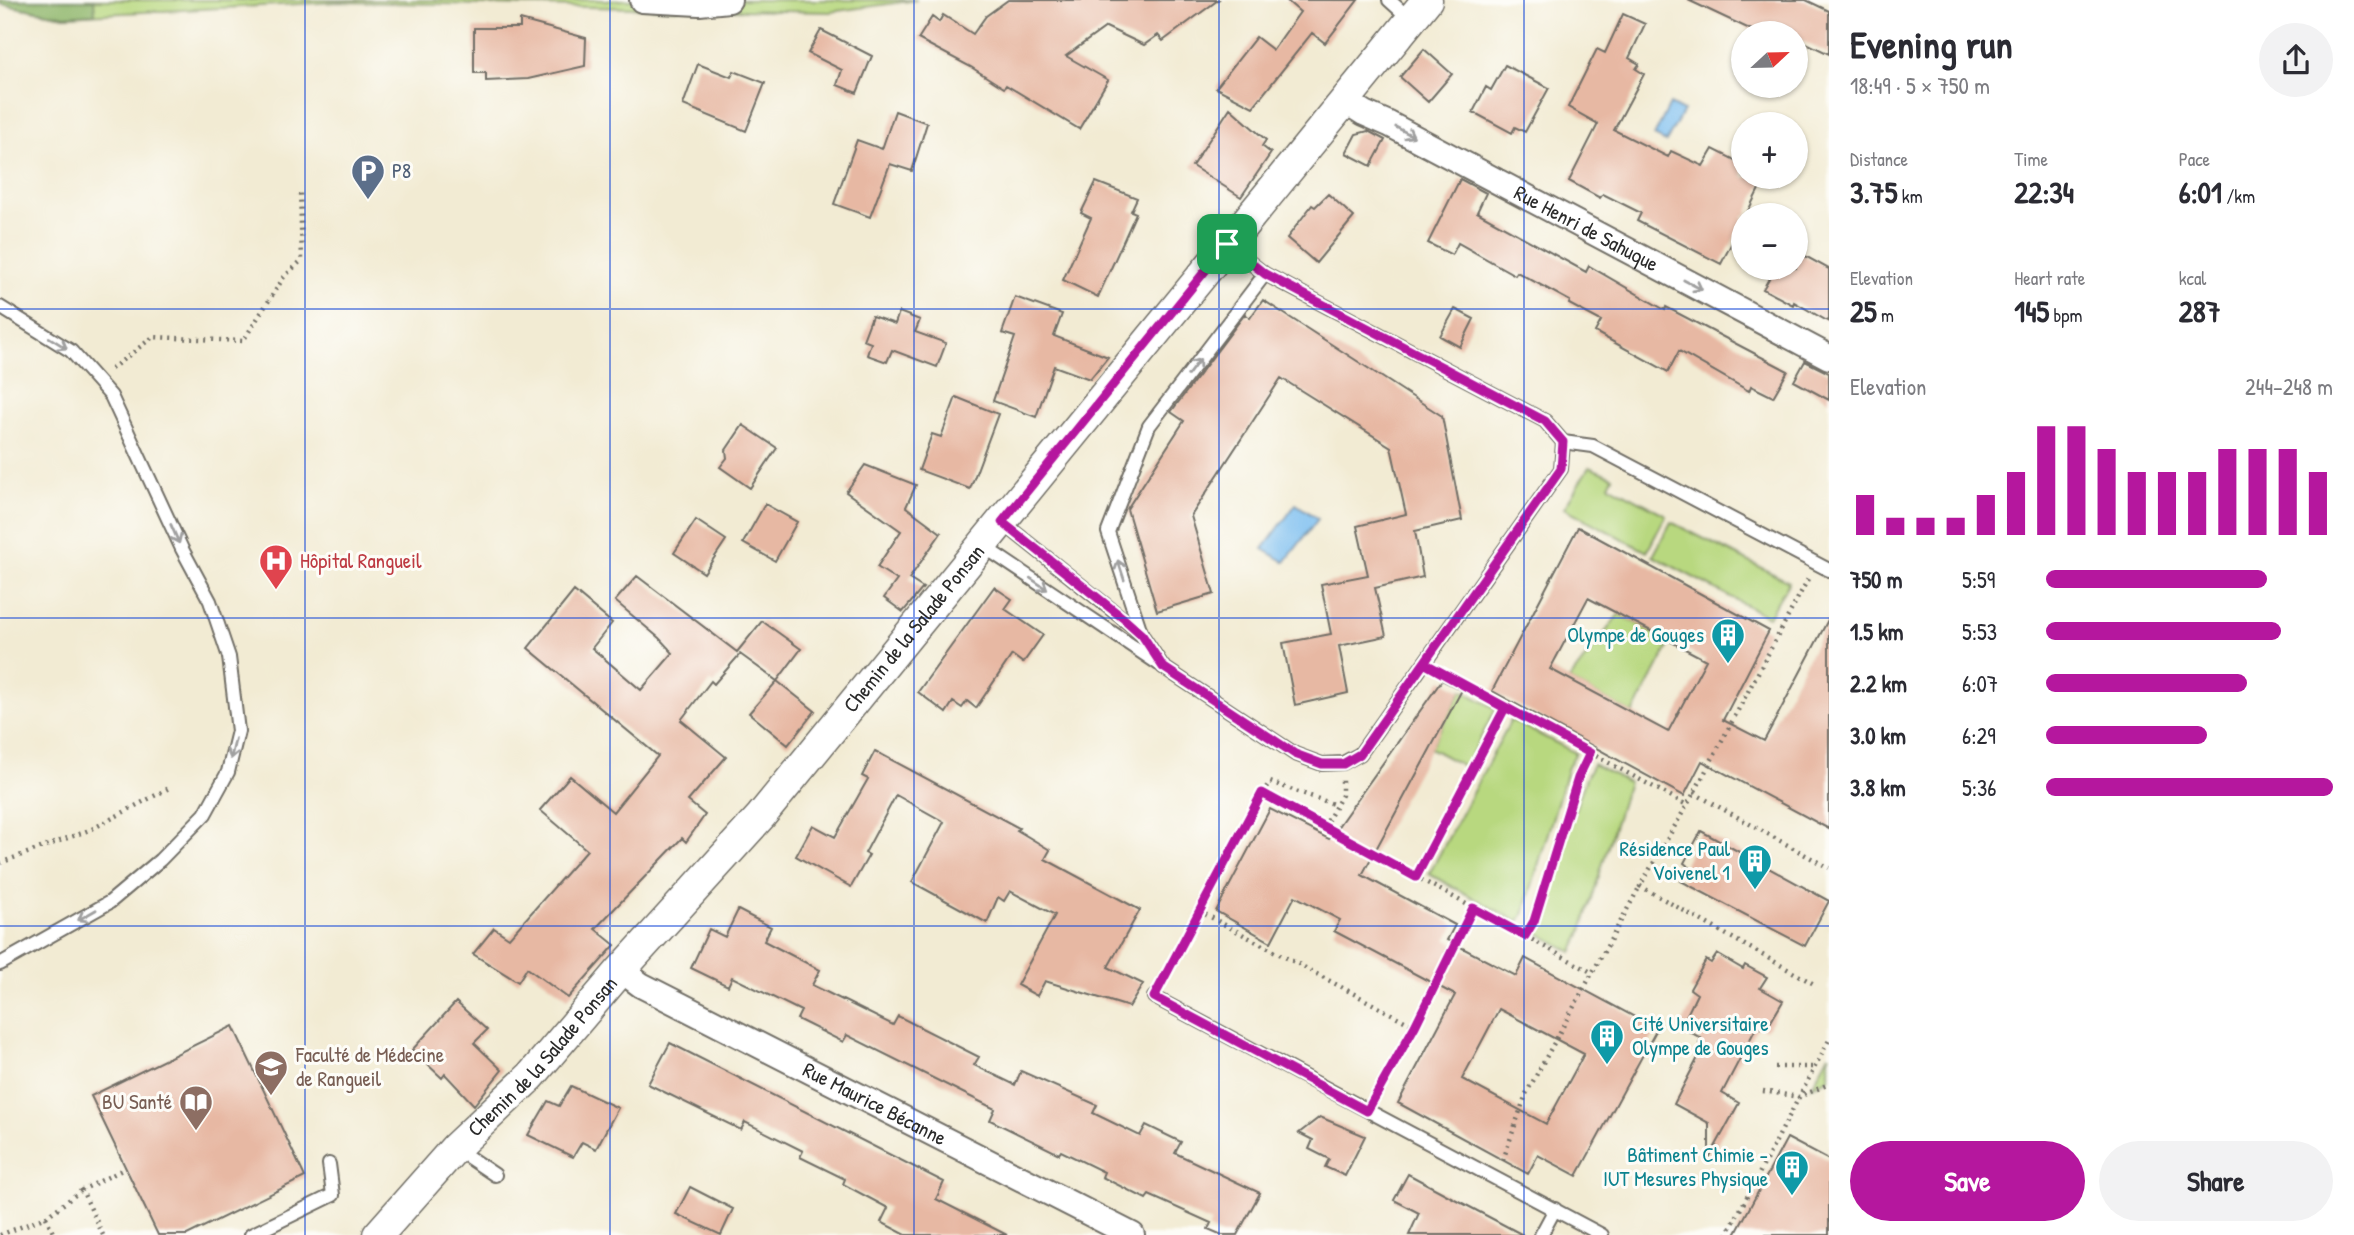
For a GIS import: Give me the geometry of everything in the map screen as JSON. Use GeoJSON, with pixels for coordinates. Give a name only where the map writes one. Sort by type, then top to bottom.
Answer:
{"type":"FeatureCollection","features":[{"type":"Feature","properties":{"kind":"street"},"geometry":{"type":"LineString","coordinates":[[642,0],[699,3],[729,0]]}},
{"type":"Feature","properties":{"kind":"street","name":"Chemin de la Salade Ponsan"},"geometry":{"type":"LineString","coordinates":[[378,1235],[455,1148],[531,1076],[621,970],[761,816],[1419,10]]}},
{"type":"Feature","properties":{"kind":"street","name":"Rue Henri de Sahuque"},"geometry":{"type":"LineString","coordinates":[[1345,101],[1829,357]]}},
{"type":"Feature","properties":{"kind":"street","name":"Rue Maurice Bécanne"},"geometry":{"type":"LineString","coordinates":[[621,970],[641,985],[1132,1235]]}},
{"type":"Feature","properties":{"kind":"lane"},"geometry":{"type":"LineString","coordinates":[[1389,0],[1419,10]]}},
{"type":"Feature","properties":{"kind":"lane"},"geometry":{"type":"LineString","coordinates":[[1227,244],[1265,274],[1545,421],[1563,442],[1593,446],[1829,569]]}},
{"type":"Feature","properties":{"kind":"lane"},"geometry":{"type":"LineString","coordinates":[[1163,667],[1142,635],[1108,532],[1149,426],[1265,274]]}},
{"type":"Feature","properties":{"kind":"lane"},"geometry":{"type":"LineString","coordinates":[[0,307],[71,351],[110,396],[182,550],[210,601],[229,657],[238,731],[228,772],[205,814],[160,860],[110,902],[0,964]]}},
{"type":"Feature","properties":{"kind":"lane"},"geometry":{"type":"LineString","coordinates":[[982,546],[1295,754],[1322,764],[1343,764],[1360,754],[1561,469],[1563,442]]}},
{"type":"Feature","properties":{"kind":"lane"},"geometry":{"type":"LineString","coordinates":[[1002,522],[1142,635]]}},
{"type":"Feature","properties":{"kind":"lane"},"geometry":{"type":"LineString","coordinates":[[1154,997],[1602,1235]]}},
{"type":"Feature","properties":{"kind":"lane"},"geometry":{"type":"LineString","coordinates":[[455,1148],[495,1175]]}},
{"type":"Feature","properties":{"kind":"lane"},"geometry":{"type":"LineString","coordinates":[[251,1235],[333,1195],[329,1164]]}},
{"type":"Feature","properties":{"kind":"lane"},"geometry":{"type":"LineString","coordinates":[[1541,1235],[1555,1209]]}},
{"type":"Feature","properties":{"kind":"path"},"geometry":{"type":"LineString","coordinates":[[114,366],[153,337],[243,341],[284,277],[303,260],[300,189]]}},
{"type":"Feature","properties":{"kind":"path"},"geometry":{"type":"LineString","coordinates":[[1497,1179],[1526,1094],[1694,793],[1816,562]]}},
{"type":"Feature","properties":{"kind":"path"},"geometry":{"type":"LineString","coordinates":[[1424,663],[1687,805]]}},
{"type":"Feature","properties":{"kind":"path"},"geometry":{"type":"LineString","coordinates":[[1416,877],[1505,708]]}},
{"type":"Feature","properties":{"kind":"path"},"geometry":{"type":"LineString","coordinates":[[1525,936],[1534,921],[1578,778],[1590,753]]}},
{"type":"Feature","properties":{"kind":"path"},"geometry":{"type":"LineString","coordinates":[[1154,997],[1270,782],[1336,805],[1324,827]]}},
{"type":"Feature","properties":{"kind":"path"},"geometry":{"type":"LineString","coordinates":[[0,863],[92,829],[171,787]]}},
{"type":"Feature","properties":{"kind":"path"},"geometry":{"type":"LineString","coordinates":[[1262,793],[1593,973]]}},
{"type":"Feature","properties":{"kind":"path"},"geometry":{"type":"LineString","coordinates":[[1694,793],[1829,868]]}},
{"type":"Feature","properties":{"kind":"path"},"geometry":{"type":"LineString","coordinates":[[1640,886],[1814,984]]}},
{"type":"Feature","properties":{"kind":"path"},"geometry":{"type":"LineString","coordinates":[[1367,1111],[1415,1026],[1473,908]]}},
{"type":"Feature","properties":{"kind":"path"},"geometry":{"type":"LineString","coordinates":[[1199,912],[1415,1026]]}},
{"type":"Feature","properties":{"kind":"path"},"geometry":{"type":"LineString","coordinates":[[1727,1235],[1829,1040]]}},
{"type":"Feature","properties":{"kind":"path"},"geometry":{"type":"LineString","coordinates":[[1775,1066],[1814,1067]]}},
{"type":"Feature","properties":{"kind":"path"},"geometry":{"type":"LineString","coordinates":[[1763,1091],[1799,1097],[1829,1084]]}},
{"type":"Feature","properties":{"kind":"path"},"geometry":{"type":"LineString","coordinates":[[0,1235],[46,1217],[82,1190],[125,1168]]}},
{"type":"Feature","properties":{"kind":"path"},"geometry":{"type":"LineString","coordinates":[[82,1190],[103,1235]]}},
{"type":"Feature","properties":{"kind":"path"},"geometry":{"type":"LineString","coordinates":[[46,1217],[54,1235]]}},
{"type":"Feature","properties":{"kind":"green space"},"geometry":{"type":"Polygon","coordinates":[[[0,0],[917,0],[830,12],[339,2],[65,16],[0,4],[0,0]]]}},
{"type":"Feature","properties":{"kind":"green space"},"geometry":{"type":"Polygon","coordinates":[[[0,0],[94,0],[95,14],[65,16],[0,4],[0,0]]]}},
{"type":"Feature","properties":{"kind":"green space"},"geometry":{"type":"Polygon","coordinates":[[[1589,467],[1613,477],[1609,485],[1666,515],[1647,552],[1564,508],[1589,467]]]}},
{"type":"Feature","properties":{"kind":"green space"},"geometry":{"type":"Polygon","coordinates":[[[1671,522],[1789,582],[1768,617],[1653,556],[1671,522]]]}},
{"type":"Feature","properties":{"kind":"green space"},"geometry":{"type":"Polygon","coordinates":[[[1619,614],[1671,642],[1633,714],[1569,680],[1619,614]]]}},
{"type":"Feature","properties":{"kind":"green space"},"geometry":{"type":"Polygon","coordinates":[[[1462,690],[1496,709],[1465,767],[1430,748],[1462,690]]]}},
{"type":"Feature","properties":{"kind":"green space"},"geometry":{"type":"Polygon","coordinates":[[[1511,720],[1576,753],[1568,767],[1523,915],[1518,922],[1429,874],[1511,720]]]}},
{"type":"Feature","properties":{"kind":"green space"},"geometry":{"type":"Polygon","coordinates":[[[1593,764],[1628,782],[1580,937],[1572,952],[1533,930],[1593,764]]]}},
{"type":"Feature","properties":{"kind":"green space"},"geometry":{"type":"Polygon","coordinates":[[[1829,1054],[1829,1078],[1812,1086],[1829,1054]]]}},
{"type":"Feature","properties":{"kind":"water"},"geometry":{"type":"Polygon","coordinates":[[[1670,104],[1683,111],[1666,142],[1654,136],[1670,104]]]}},
{"type":"Feature","properties":{"kind":"water"},"geometry":{"type":"Polygon","coordinates":[[[1296,504],[1318,519],[1285,562],[1263,549],[1296,504]]]}},
{"type":"Feature","properties":{"kind":"building"},"geometry":{"type":"Polygon","coordinates":[[[1008,0],[1218,0],[1163,41],[1158,35],[1144,45],[1106,27],[1066,56],[1108,80],[1079,129],[1006,85],[1004,88],[918,39],[932,17],[939,22],[943,15],[973,34],[986,16],[1008,0]]]}},
{"type":"Feature","properties":{"kind":"building"},"geometry":{"type":"Polygon","coordinates":[[[1286,0],[1358,0],[1325,43],[1312,33],[1253,107],[1216,88],[1256,37],[1273,50],[1300,12],[1286,0]]]}},
{"type":"Feature","properties":{"kind":"building"},"geometry":{"type":"Polygon","coordinates":[[[1688,0],[1806,0],[1829,11],[1829,54],[1808,44],[1808,21],[1733,21],[1688,0]]]}},
{"type":"Feature","properties":{"kind":"building"},"geometry":{"type":"Polygon","coordinates":[[[1623,14],[1645,24],[1629,58],[1639,64],[1636,69],[1644,74],[1614,130],[1668,157],[1671,151],[1703,166],[1713,149],[1731,158],[1731,189],[1759,189],[1752,203],[1731,203],[1731,244],[1721,264],[1637,221],[1641,213],[1603,194],[1600,198],[1569,181],[1598,124],[1568,107],[1597,49],[1605,53],[1623,14]]]}},
{"type":"Feature","properties":{"kind":"building"},"geometry":{"type":"Polygon","coordinates":[[[520,20],[586,38],[585,66],[528,79],[486,81],[486,73],[474,73],[474,28],[520,28],[520,20]]]}},
{"type":"Feature","properties":{"kind":"building"},"geometry":{"type":"Polygon","coordinates":[[[821,30],[872,56],[857,93],[837,85],[842,70],[808,53],[821,30]]]}},
{"type":"Feature","properties":{"kind":"building"},"geometry":{"type":"Polygon","coordinates":[[[1424,49],[1452,74],[1428,102],[1400,77],[1424,49]]]}},
{"type":"Feature","properties":{"kind":"building"},"geometry":{"type":"Polygon","coordinates":[[[698,64],[731,77],[734,71],[765,83],[746,131],[683,105],[698,64]]]}},
{"type":"Feature","properties":{"kind":"building"},"geometry":{"type":"Polygon","coordinates":[[[1505,65],[1549,88],[1525,132],[1515,127],[1512,133],[1473,112],[1486,87],[1491,90],[1505,65]]]}},
{"type":"Feature","properties":{"kind":"building"},"geometry":{"type":"Polygon","coordinates":[[[1230,108],[1266,140],[1262,146],[1271,153],[1241,197],[1192,166],[1230,108]]]}},
{"type":"Feature","properties":{"kind":"building"},"geometry":{"type":"Polygon","coordinates":[[[895,111],[927,123],[912,171],[890,164],[870,217],[834,204],[857,140],[882,149],[895,111]]]}},
{"type":"Feature","properties":{"kind":"building"},"geometry":{"type":"Polygon","coordinates":[[[1368,131],[1385,140],[1371,166],[1346,153],[1356,134],[1368,131]]]}},
{"type":"Feature","properties":{"kind":"building"},"geometry":{"type":"Polygon","coordinates":[[[1460,179],[1486,193],[1477,212],[1586,272],[1589,266],[1665,310],[1666,307],[1788,371],[1773,397],[1751,386],[1749,391],[1679,351],[1668,372],[1595,332],[1601,321],[1517,272],[1515,275],[1458,243],[1452,255],[1428,243],[1460,179]]]}},
{"type":"Feature","properties":{"kind":"building"},"geometry":{"type":"Polygon","coordinates":[[[1096,182],[1137,198],[1131,211],[1136,213],[1098,297],[1063,280],[1091,218],[1081,213],[1096,182]]]}},
{"type":"Feature","properties":{"kind":"building"},"geometry":{"type":"Polygon","coordinates":[[[1328,194],[1354,217],[1316,263],[1287,238],[1312,205],[1315,207],[1328,194]]]}},
{"type":"Feature","properties":{"kind":"building"},"geometry":{"type":"Polygon","coordinates":[[[1808,258],[1829,269],[1829,322],[1794,302],[1793,305],[1763,289],[1768,280],[1808,280],[1808,258]]]}},
{"type":"Feature","properties":{"kind":"building"},"geometry":{"type":"Polygon","coordinates":[[[1015,297],[1062,314],[1054,336],[1108,357],[1090,379],[1054,366],[1036,417],[993,401],[1015,337],[1002,333],[1015,297]]]}},
{"type":"Feature","properties":{"kind":"building"},"geometry":{"type":"Polygon","coordinates":[[[1263,300],[1442,416],[1462,520],[1415,531],[1423,577],[1375,588],[1386,636],[1339,646],[1348,693],[1295,705],[1283,643],[1331,634],[1321,584],[1368,575],[1357,526],[1406,514],[1391,447],[1281,378],[1191,516],[1214,594],[1157,611],[1127,509],[1184,421],[1171,412],[1245,314],[1250,318],[1263,300]]]}},
{"type":"Feature","properties":{"kind":"building"},"geometry":{"type":"Polygon","coordinates":[[[1455,309],[1474,319],[1460,347],[1440,336],[1455,309]]]}},
{"type":"Feature","properties":{"kind":"building"},"geometry":{"type":"Polygon","coordinates":[[[899,312],[920,320],[915,332],[946,343],[937,367],[892,350],[887,362],[867,355],[871,343],[863,340],[872,316],[895,324],[899,312]]]}},
{"type":"Feature","properties":{"kind":"building"},"geometry":{"type":"Polygon","coordinates":[[[1805,361],[1829,373],[1829,400],[1794,381],[1805,361]]]}},
{"type":"Feature","properties":{"kind":"building"},"geometry":{"type":"Polygon","coordinates":[[[956,397],[998,414],[970,489],[919,470],[932,434],[941,437],[956,397]]]}},
{"type":"Feature","properties":{"kind":"building"},"geometry":{"type":"Polygon","coordinates":[[[743,425],[777,448],[750,488],[720,467],[727,458],[726,450],[743,425]]]}},
{"type":"Feature","properties":{"kind":"building"},"geometry":{"type":"Polygon","coordinates":[[[865,465],[916,485],[906,507],[941,533],[909,579],[923,588],[903,612],[884,598],[897,580],[877,567],[901,531],[846,492],[865,465]]]}},
{"type":"Feature","properties":{"kind":"building"},"geometry":{"type":"Polygon","coordinates":[[[765,504],[797,522],[775,561],[743,543],[765,504]]]}},
{"type":"Feature","properties":{"kind":"building"},"geometry":{"type":"Polygon","coordinates":[[[696,520],[726,540],[704,573],[674,553],[696,520]]]}},
{"type":"Feature","properties":{"kind":"building","name":"Olympe de Gouges"},"geometry":{"type":"Polygon","coordinates":[[[1578,527],[1769,631],[1723,720],[1764,741],[1829,618],[1829,829],[1702,761],[1684,796],[1492,691],[1578,527]],[[1588,598],[1550,669],[1668,732],[1706,660],[1588,598]]]}},
{"type":"Feature","properties":{"kind":"building"},"geometry":{"type":"Polygon","coordinates":[[[637,576],[737,652],[762,621],[801,649],[777,681],[740,654],[714,684],[711,681],[681,720],[726,757],[688,801],[705,815],[686,842],[682,838],[595,929],[615,945],[568,998],[527,968],[518,982],[473,954],[494,928],[509,938],[587,850],[540,810],[570,776],[613,812],[658,756],[528,648],[574,591],[612,623],[592,648],[641,690],[673,653],[615,601],[637,576]]]}},
{"type":"Feature","properties":{"kind":"building"},"geometry":{"type":"Polygon","coordinates":[[[994,587],[1012,599],[1005,609],[1043,635],[1023,663],[1012,655],[976,708],[967,701],[962,708],[953,702],[946,713],[918,692],[994,587]]]}},
{"type":"Feature","properties":{"kind":"building"},"geometry":{"type":"Polygon","coordinates":[[[1442,680],[1462,690],[1362,875],[1455,925],[1447,940],[1516,976],[1525,958],[1657,1029],[1577,1176],[1538,1155],[1528,1174],[1398,1103],[1455,995],[1334,931],[1340,920],[1295,896],[1271,942],[1216,911],[1270,809],[1329,839],[1442,680]],[[1499,1009],[1462,1079],[1546,1124],[1584,1054],[1499,1009]]]}},
{"type":"Feature","properties":{"kind":"building"},"geometry":{"type":"Polygon","coordinates":[[[777,681],[815,711],[788,745],[749,713],[777,681]]]}},
{"type":"Feature","properties":{"kind":"building"},"geometry":{"type":"Polygon","coordinates":[[[875,751],[1019,828],[1017,830],[1050,850],[1045,859],[1140,910],[1108,967],[1143,984],[1129,1007],[1045,981],[1037,996],[1017,985],[1055,915],[1010,891],[1004,901],[998,897],[987,923],[912,882],[944,822],[896,795],[865,853],[869,855],[851,887],[796,856],[813,825],[835,837],[868,779],[862,776],[875,751]]]}},
{"type":"Feature","properties":{"kind":"building","name":"Résidence Paul Voivenel 1"},"geometry":{"type":"Polygon","coordinates":[[[1701,831],[1829,901],[1805,946],[1681,881],[1689,867],[1684,863],[1701,831]]]}},
{"type":"Feature","properties":{"kind":"building"},"geometry":{"type":"Polygon","coordinates":[[[738,910],[771,927],[764,941],[820,970],[812,985],[893,1025],[898,1016],[979,1057],[974,1065],[1015,1085],[1021,1071],[1097,1105],[1093,1113],[1140,1136],[1146,1125],[1181,1142],[1175,1153],[1260,1193],[1237,1235],[1222,1235],[1208,1229],[1211,1223],[1149,1195],[1146,1199],[1102,1177],[1104,1172],[1061,1151],[1059,1154],[990,1120],[995,1109],[847,1035],[843,1042],[797,1019],[801,1011],[732,977],[728,986],[691,968],[709,929],[725,937],[738,910]]]}},
{"type":"Feature","properties":{"kind":"building"},"geometry":{"type":"Polygon","coordinates":[[[1717,954],[1743,969],[1745,965],[1767,977],[1760,988],[1783,1001],[1766,1030],[1757,1026],[1722,1093],[1739,1103],[1709,1158],[1709,1123],[1674,1104],[1704,1046],[1699,1043],[1701,1038],[1681,1027],[1697,994],[1690,989],[1706,960],[1711,963],[1717,954]]]}},
{"type":"Feature","properties":{"kind":"building"},"geometry":{"type":"Polygon","coordinates":[[[456,1002],[487,1030],[474,1043],[502,1070],[474,1105],[445,1074],[442,1078],[412,1050],[456,1002]]]}},
{"type":"Feature","properties":{"kind":"building","name":"BU Santé"},"geometry":{"type":"Polygon","coordinates":[[[233,1026],[305,1177],[187,1235],[158,1235],[91,1096],[233,1026]]]}},
{"type":"Feature","properties":{"kind":"building"},"geometry":{"type":"Polygon","coordinates":[[[670,1043],[944,1182],[936,1199],[1007,1235],[906,1235],[881,1222],[888,1208],[843,1184],[845,1179],[800,1157],[803,1151],[745,1122],[741,1130],[648,1084],[670,1043]]]}},
{"type":"Feature","properties":{"kind":"building"},"geometry":{"type":"Polygon","coordinates":[[[571,1086],[618,1108],[596,1149],[582,1142],[573,1157],[528,1135],[548,1101],[559,1106],[571,1086]]]}},
{"type":"Feature","properties":{"kind":"building"},"geometry":{"type":"Polygon","coordinates":[[[1320,1117],[1365,1136],[1345,1176],[1325,1167],[1329,1159],[1309,1149],[1313,1140],[1299,1133],[1320,1117]]]}},
{"type":"Feature","properties":{"kind":"building","name":"Bâtiment Chimie - IUT Mesures Physique"},"geometry":{"type":"Polygon","coordinates":[[[1787,1138],[1829,1160],[1829,1235],[1735,1235],[1787,1138]]]}},
{"type":"Feature","properties":{"kind":"building"},"geometry":{"type":"Polygon","coordinates":[[[1408,1174],[1523,1235],[1409,1235],[1419,1213],[1394,1200],[1408,1174]]]}},
{"type":"Feature","properties":{"kind":"building"},"geometry":{"type":"Polygon","coordinates":[[[690,1187],[733,1209],[721,1235],[676,1214],[690,1187]]]}},
{"type":"Feature","properties":{"kind":"place","name":"P8"},"geometry":{"type":"Point","coordinates":[368,201]}},
{"type":"Feature","properties":{"kind":"place","name":"Hôpital Rangueil"},"geometry":{"type":"Point","coordinates":[276,591]}},
{"type":"Feature","properties":{"kind":"place","name":"Olympe de Gouges"},"geometry":{"type":"Point","coordinates":[1728,665]}},
{"type":"Feature","properties":{"kind":"place","name":"Résidence Paul Voivenel 1"},"geometry":{"type":"Point","coordinates":[1755,891]}},
{"type":"Feature","properties":{"kind":"place","name":"Cité Universitaire Olympe de Gouges"},"geometry":{"type":"Point","coordinates":[1607,1066]}},
{"type":"Feature","properties":{"kind":"place","name":"Faculté de Médecine de Rangueil"},"geometry":{"type":"Point","coordinates":[271,1097]}},
{"type":"Feature","properties":{"kind":"place","name":"BU Santé"},"geometry":{"type":"Point","coordinates":[196,1132]}},
{"type":"Feature","properties":{"kind":"place","name":"Bâtiment Chimie - IUT Mesures Physique"},"geometry":{"type":"Point","coordinates":[1792,1197]}},
{"type":"Feature","properties":{"kind":"route"},"geometry":{"type":"LineString","coordinates":[[1227,244],[1002,522],[1142,635],[1163,667],[1295,754],[1322,764],[1343,764],[1360,754],[1424,663],[1590,753],[1578,778],[1534,921],[1525,936],[1473,908],[1415,1026],[1367,1111],[1154,997],[1262,793],[1416,877],[1505,708],[1424,663],[1561,469],[1563,442],[1545,421],[1265,274],[1227,244]]}}]}
